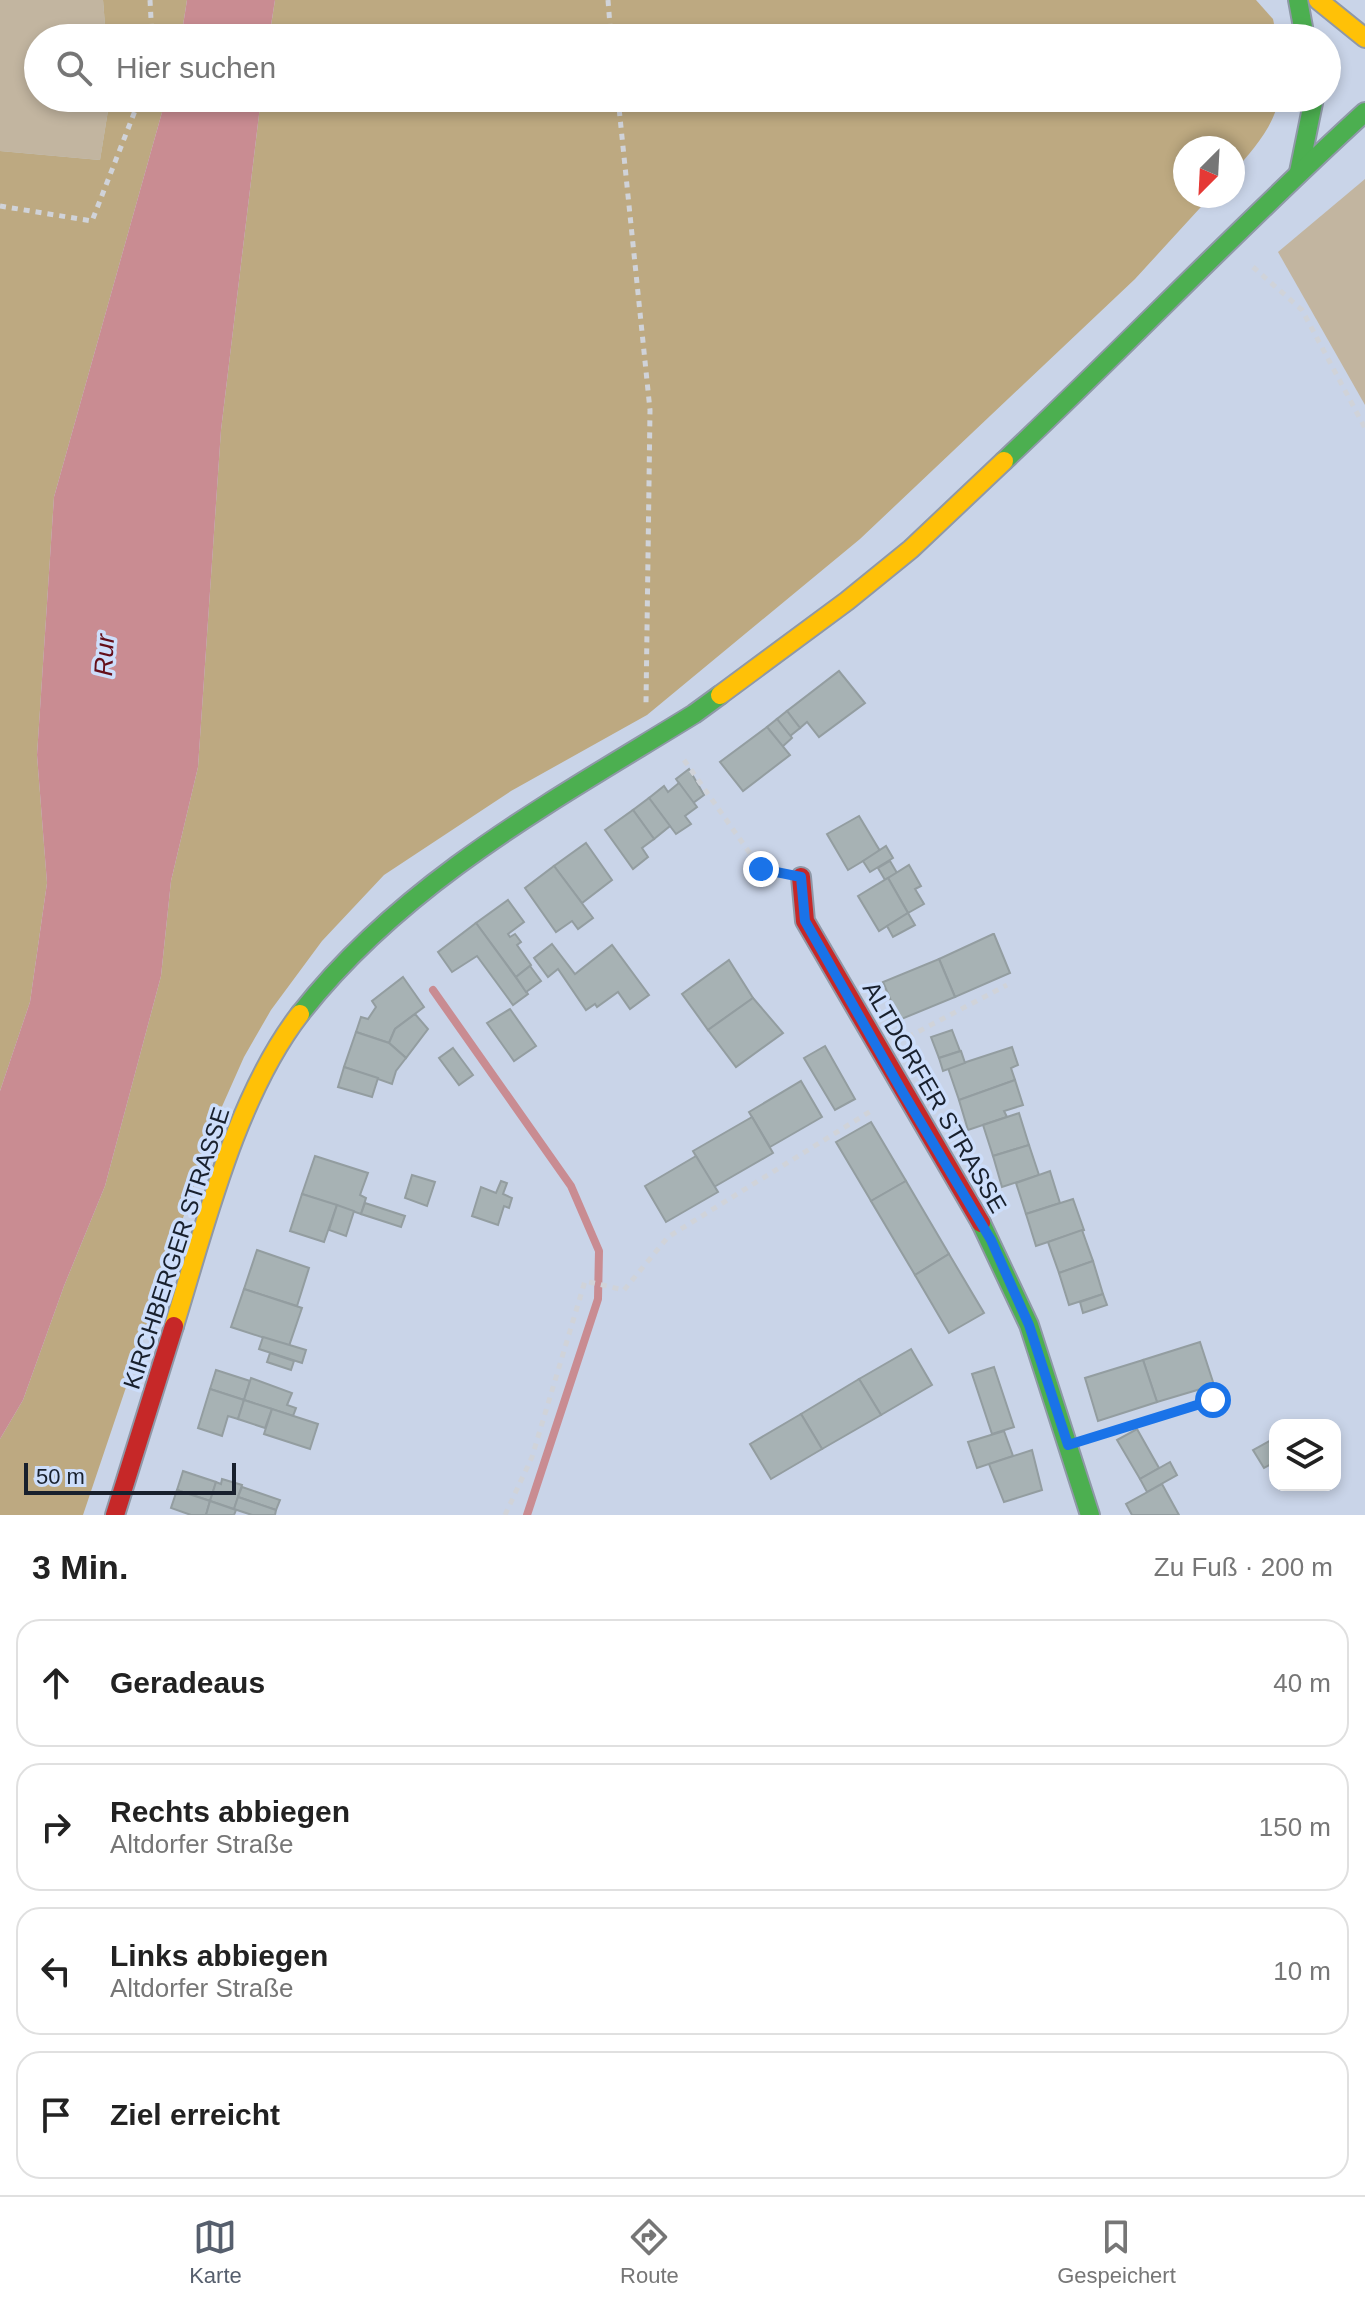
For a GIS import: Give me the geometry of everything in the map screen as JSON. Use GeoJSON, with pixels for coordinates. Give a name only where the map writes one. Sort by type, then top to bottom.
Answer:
{"type":"FeatureCollection","features":[{"type":"Feature","properties":{"kind":"main road"},"geometry":{"type":"LineString","coordinates":[[1298,0],[1302,24]]}},
{"type":"Feature","properties":{"kind":"main road"},"geometry":{"type":"LineString","coordinates":[[1318,0],[1365,38]]}},
{"type":"Feature","properties":{"kind":"main road"},"geometry":{"type":"LineString","coordinates":[[1299,172],[1311,112]]}},
{"type":"Feature","properties":{"kind":"main road","name":"KIRCHBERGER STRASSE"},"geometry":{"type":"LineString","coordinates":[[115,1515],[220,1179],[249,1105],[283,1036],[330,976],[406,903],[523,819],[694,714],[847,601],[911,549],[1101,370],[1299,172],[1365,112]]}},
{"type":"Feature","properties":{"kind":"main road","name":"ALTDORFER STRASSE"},"geometry":{"type":"LineString","coordinates":[[801,877],[805,921],[991,1240],[1029,1325],[1090,1515]]}},
{"type":"Feature","properties":{"kind":"path"},"geometry":{"type":"LineString","coordinates":[[150,0],[151,24]]}},
{"type":"Feature","properties":{"kind":"path"},"geometry":{"type":"LineString","coordinates":[[608,0],[610,24]]}},
{"type":"Feature","properties":{"kind":"path"},"geometry":{"type":"LineString","coordinates":[[0,206],[92,221],[135,112]]}},
{"type":"Feature","properties":{"kind":"path"},"geometry":{"type":"LineString","coordinates":[[619,112],[650,410],[645,745]]}},
{"type":"Feature","properties":{"kind":"path"},"geometry":{"type":"LineString","coordinates":[[1227,245],[1302,310],[1365,428]]}},
{"type":"Feature","properties":{"kind":"path"},"geometry":{"type":"LineString","coordinates":[[707,793],[761,869],[801,877]]}},
{"type":"Feature","properties":{"kind":"path"},"geometry":{"type":"LineString","coordinates":[[879,1052],[1007,985]]}},
{"type":"Feature","properties":{"kind":"path"},"geometry":{"type":"LineString","coordinates":[[505,1515],[532,1457],[585,1281],[624,1290],[668,1237],[902,1091]]}},
{"type":"Feature","properties":{"kind":"path"},"geometry":{"type":"LineString","coordinates":[[1068,1445],[1213,1400]]}},
{"type":"Feature","properties":{"kind":"shaded area"},"geometry":{"type":"Polygon","coordinates":[[[0,0],[103,0],[105,24],[24,24],[24,112],[108,112],[100,160],[0,151],[0,0]]]}},
{"type":"Feature","properties":{"kind":"shaded area"},"geometry":{"type":"Polygon","coordinates":[[[103,0],[187,0],[183,24],[105,24],[103,0]]]}},
{"type":"Feature","properties":{"kind":"shaded area"},"geometry":{"type":"Polygon","coordinates":[[[275,0],[1256,0],[1274,24],[271,24],[275,0]]]}},
{"type":"Feature","properties":{"kind":"shaded area"},"geometry":{"type":"Polygon","coordinates":[[[108,112],[162,112],[54,497],[37,755],[47,883],[30,1002],[0,1091],[0,151],[100,160],[108,112]]]}},
{"type":"Feature","properties":{"kind":"shaded area"},"geometry":{"type":"Polygon","coordinates":[[[259,112],[1275,112],[1267,129],[1245,158],[1245,136],[1173,136],[1173,208],[1200,208],[1135,279],[860,539],[647,715],[511,791],[384,875],[322,941],[271,1010],[244,1057],[216,1120],[83,1515],[0,1515],[0,1439],[23,1400],[64,1286],[105,1186],[161,976],[171,881],[198,767],[221,430],[259,112]]]}},
{"type":"Feature","properties":{"kind":"shaded area"},"geometry":{"type":"Polygon","coordinates":[[[1365,179],[1365,405],[1278,252],[1365,179]]]}},
{"type":"Feature","properties":{"kind":"water"},"geometry":{"type":"Polygon","coordinates":[[[187,0],[275,0],[271,24],[183,24],[187,0]]]}},
{"type":"Feature","properties":{"kind":"water","name":"Rur"},"geometry":{"type":"Polygon","coordinates":[[[162,112],[259,112],[221,430],[198,767],[171,881],[161,976],[105,1186],[64,1286],[23,1400],[0,1439],[0,1091],[30,1002],[47,883],[37,755],[54,497],[162,112]]]}},
{"type":"Feature","properties":{"kind":"building"},"geometry":{"type":"Polygon","coordinates":[[[839,671],[865,703],[819,737],[807,722],[800,728],[787,711],[839,671]]]}},
{"type":"Feature","properties":{"kind":"building"},"geometry":{"type":"Polygon","coordinates":[[[787,711],[800,728],[790,736],[777,719],[787,711]]]}},
{"type":"Feature","properties":{"kind":"building"},"geometry":{"type":"Polygon","coordinates":[[[777,719],[792,738],[782,747],[767,727],[777,719]]]}},
{"type":"Feature","properties":{"kind":"building"},"geometry":{"type":"Polygon","coordinates":[[[767,727],[790,755],[743,791],[720,762],[767,727]]]}},
{"type":"Feature","properties":{"kind":"building"},"geometry":{"type":"Polygon","coordinates":[[[689,769],[704,795],[693,803],[676,779],[689,769]]]}},
{"type":"Feature","properties":{"kind":"building"},"geometry":{"type":"Polygon","coordinates":[[[679,783],[697,807],[685,816],[691,824],[676,834],[649,798],[664,786],[668,792],[679,783]]]}},
{"type":"Feature","properties":{"kind":"building"},"geometry":{"type":"Polygon","coordinates":[[[649,798],[670,826],[654,839],[633,810],[649,798]]]}},
{"type":"Feature","properties":{"kind":"building"},"geometry":{"type":"Polygon","coordinates":[[[633,810],[654,839],[642,848],[648,857],[633,869],[605,830],[633,810]]]}},
{"type":"Feature","properties":{"kind":"building"},"geometry":{"type":"Polygon","coordinates":[[[859,816],[880,851],[848,870],[827,834],[859,816]]]}},
{"type":"Feature","properties":{"kind":"building"},"geometry":{"type":"Polygon","coordinates":[[[586,843],[612,880],[582,903],[554,866],[586,843]]]}},
{"type":"Feature","properties":{"kind":"building"},"geometry":{"type":"Polygon","coordinates":[[[886,846],[893,858],[870,872],[863,861],[886,846]]]}},
{"type":"Feature","properties":{"kind":"building"},"geometry":{"type":"Polygon","coordinates":[[[890,861],[897,873],[885,880],[878,868],[890,861]]]}},
{"type":"Feature","properties":{"kind":"building"},"geometry":{"type":"Polygon","coordinates":[[[909,865],[921,886],[915,889],[924,904],[908,913],[888,878],[909,865]]]}},
{"type":"Feature","properties":{"kind":"building"},"geometry":{"type":"Polygon","coordinates":[[[554,866],[593,918],[578,929],[572,921],[556,932],[525,888],[554,866]]]}},
{"type":"Feature","properties":{"kind":"building"},"geometry":{"type":"Polygon","coordinates":[[[888,878],[908,913],[879,931],[858,896],[888,878]]]}},
{"type":"Feature","properties":{"kind":"building"},"geometry":{"type":"Polygon","coordinates":[[[508,900],[524,922],[508,934],[510,937],[515,934],[521,942],[517,945],[531,965],[516,977],[476,923],[508,900]]]}},
{"type":"Feature","properties":{"kind":"building"},"geometry":{"type":"Polygon","coordinates":[[[908,913],[915,925],[893,937],[887,926],[908,913]]]}},
{"type":"Feature","properties":{"kind":"building"},"geometry":{"type":"Polygon","coordinates":[[[476,923],[528,994],[513,1005],[477,956],[452,972],[438,952],[476,923]]]}},
{"type":"Feature","properties":{"kind":"building"},"geometry":{"type":"Polygon","coordinates":[[[994,934],[1010,973],[955,997],[939,959],[994,934]]]}},
{"type":"Feature","properties":{"kind":"building"},"geometry":{"type":"Polygon","coordinates":[[[552,944],[575,974],[612,945],[649,995],[630,1009],[618,992],[597,1007],[595,1004],[586,1010],[558,969],[548,977],[534,958],[552,944]]]}},
{"type":"Feature","properties":{"kind":"building"},"geometry":{"type":"Polygon","coordinates":[[[939,959],[955,997],[899,1020],[883,982],[939,959]]]}},
{"type":"Feature","properties":{"kind":"building"},"geometry":{"type":"Polygon","coordinates":[[[729,960],[753,998],[708,1030],[682,994],[729,960]]]}},
{"type":"Feature","properties":{"kind":"building"},"geometry":{"type":"Polygon","coordinates":[[[530,966],[541,981],[526,992],[516,977],[530,966]]]}},
{"type":"Feature","properties":{"kind":"building"},"geometry":{"type":"Polygon","coordinates":[[[403,977],[424,1007],[395,1029],[389,1043],[356,1032],[361,1017],[368,1019],[376,1007],[372,1001],[403,977]]]}},
{"type":"Feature","properties":{"kind":"building"},"geometry":{"type":"Polygon","coordinates":[[[753,998],[783,1033],[736,1067],[708,1030],[753,998]]]}},
{"type":"Feature","properties":{"kind":"building"},"geometry":{"type":"Polygon","coordinates":[[[510,1009],[536,1046],[514,1061],[487,1023],[510,1009]]]}},
{"type":"Feature","properties":{"kind":"building"},"geometry":{"type":"Polygon","coordinates":[[[415,1014],[428,1029],[406,1058],[389,1043],[395,1029],[415,1014]]]}},
{"type":"Feature","properties":{"kind":"building"},"geometry":{"type":"Polygon","coordinates":[[[952,1030],[960,1051],[939,1058],[931,1037],[952,1030]]]}},
{"type":"Feature","properties":{"kind":"building"},"geometry":{"type":"Polygon","coordinates":[[[356,1032],[389,1043],[406,1058],[396,1071],[392,1084],[344,1067],[356,1032]]]}},
{"type":"Feature","properties":{"kind":"building"},"geometry":{"type":"Polygon","coordinates":[[[825,1046],[855,1099],[835,1110],[804,1058],[825,1046]]]}},
{"type":"Feature","properties":{"kind":"building"},"geometry":{"type":"Polygon","coordinates":[[[1012,1047],[1018,1065],[1011,1068],[1015,1080],[959,1100],[948,1068],[1012,1047]]]}},
{"type":"Feature","properties":{"kind":"building"},"geometry":{"type":"Polygon","coordinates":[[[453,1048],[473,1075],[459,1085],[439,1058],[453,1048]]]}},
{"type":"Feature","properties":{"kind":"building"},"geometry":{"type":"Polygon","coordinates":[[[961,1051],[965,1063],[943,1071],[939,1058],[961,1051]]]}},
{"type":"Feature","properties":{"kind":"building"},"geometry":{"type":"Polygon","coordinates":[[[344,1067],[378,1078],[372,1097],[338,1087],[344,1067]]]}},
{"type":"Feature","properties":{"kind":"building"},"geometry":{"type":"Polygon","coordinates":[[[1015,1080],[1023,1105],[1004,1111],[1007,1117],[968,1130],[959,1100],[1015,1080]]]}},
{"type":"Feature","properties":{"kind":"building"},"geometry":{"type":"Polygon","coordinates":[[[801,1081],[822,1117],[770,1147],[749,1112],[801,1081]]]}},
{"type":"Feature","properties":{"kind":"building"},"geometry":{"type":"Polygon","coordinates":[[[1019,1113],[1029,1145],[993,1156],[983,1125],[1019,1113]]]}},
{"type":"Feature","properties":{"kind":"building"},"geometry":{"type":"Polygon","coordinates":[[[752,1117],[773,1153],[714,1187],[693,1151],[752,1117]]]}},
{"type":"Feature","properties":{"kind":"building"},"geometry":{"type":"Polygon","coordinates":[[[871,1122],[906,1181],[871,1201],[836,1142],[871,1122]]]}},
{"type":"Feature","properties":{"kind":"building"},"geometry":{"type":"Polygon","coordinates":[[[1029,1145],[1039,1175],[1002,1187],[993,1156],[1029,1145]]]}},
{"type":"Feature","properties":{"kind":"building"},"geometry":{"type":"Polygon","coordinates":[[[315,1156],[368,1173],[360,1195],[366,1198],[361,1214],[302,1194],[315,1156]]]}},
{"type":"Feature","properties":{"kind":"building"},"geometry":{"type":"Polygon","coordinates":[[[696,1156],[718,1192],[666,1222],[645,1186],[696,1156]]]}},
{"type":"Feature","properties":{"kind":"building"},"geometry":{"type":"Polygon","coordinates":[[[1050,1171],[1060,1203],[1026,1214],[1016,1183],[1050,1171]]]}},
{"type":"Feature","properties":{"kind":"building"},"geometry":{"type":"Polygon","coordinates":[[[412,1175],[435,1182],[427,1206],[405,1198],[412,1175]]]}},
{"type":"Feature","properties":{"kind":"building"},"geometry":{"type":"Polygon","coordinates":[[[501,1181],[507,1183],[503,1194],[512,1198],[509,1208],[504,1206],[498,1225],[472,1216],[481,1187],[496,1193],[501,1181]]]}},
{"type":"Feature","properties":{"kind":"building"},"geometry":{"type":"Polygon","coordinates":[[[906,1181],[949,1254],[915,1275],[871,1201],[906,1181]]]}},
{"type":"Feature","properties":{"kind":"building"},"geometry":{"type":"Polygon","coordinates":[[[302,1194],[337,1205],[324,1242],[290,1231],[302,1194]]]}},
{"type":"Feature","properties":{"kind":"building"},"geometry":{"type":"Polygon","coordinates":[[[1073,1199],[1084,1230],[1036,1246],[1026,1214],[1073,1199]]]}},
{"type":"Feature","properties":{"kind":"building"},"geometry":{"type":"Polygon","coordinates":[[[365,1203],[405,1216],[401,1227],[361,1214],[365,1203]]]}},
{"type":"Feature","properties":{"kind":"building"},"geometry":{"type":"Polygon","coordinates":[[[337,1205],[354,1211],[346,1236],[329,1230],[337,1205]]]}},
{"type":"Feature","properties":{"kind":"building"},"geometry":{"type":"Polygon","coordinates":[[[1082,1230],[1093,1261],[1059,1273],[1048,1242],[1082,1230]]]}},
{"type":"Feature","properties":{"kind":"building"},"geometry":{"type":"Polygon","coordinates":[[[257,1250],[309,1268],[297,1306],[244,1289],[257,1250]]]}},
{"type":"Feature","properties":{"kind":"building"},"geometry":{"type":"Polygon","coordinates":[[[949,1254],[984,1313],[949,1333],[915,1275],[949,1254]]]}},
{"type":"Feature","properties":{"kind":"building"},"geometry":{"type":"Polygon","coordinates":[[[1093,1261],[1103,1294],[1069,1305],[1059,1273],[1093,1261]]]}},
{"type":"Feature","properties":{"kind":"building"},"geometry":{"type":"Polygon","coordinates":[[[244,1289],[302,1308],[289,1346],[231,1327],[244,1289]]]}},
{"type":"Feature","properties":{"kind":"building"},"geometry":{"type":"Polygon","coordinates":[[[1103,1294],[1107,1305],[1083,1313],[1080,1302],[1103,1294]]]}},
{"type":"Feature","properties":{"kind":"building"},"geometry":{"type":"Polygon","coordinates":[[[263,1337],[306,1350],[302,1363],[259,1349],[263,1337]]]}},
{"type":"Feature","properties":{"kind":"building"},"geometry":{"type":"Polygon","coordinates":[[[1200,1342],[1214,1385],[1157,1402],[1143,1360],[1200,1342]]]}},
{"type":"Feature","properties":{"kind":"building"},"geometry":{"type":"Polygon","coordinates":[[[911,1349],[932,1385],[881,1415],[859,1379],[911,1349]]]}},
{"type":"Feature","properties":{"kind":"building"},"geometry":{"type":"Polygon","coordinates":[[[270,1353],[294,1361],[291,1370],[267,1362],[270,1353]]]}},
{"type":"Feature","properties":{"kind":"building"},"geometry":{"type":"Polygon","coordinates":[[[1143,1360],[1157,1402],[1098,1421],[1085,1378],[1143,1360]]]}},
{"type":"Feature","properties":{"kind":"building"},"geometry":{"type":"Polygon","coordinates":[[[994,1367],[1014,1427],[992,1434],[972,1374],[994,1367]]]}},
{"type":"Feature","properties":{"kind":"building"},"geometry":{"type":"Polygon","coordinates":[[[216,1370],[250,1381],[244,1400],[210,1389],[216,1370]]]}},
{"type":"Feature","properties":{"kind":"building"},"geometry":{"type":"Polygon","coordinates":[[[251,1378],[292,1393],[287,1405],[296,1408],[293,1416],[244,1400],[251,1378]]]}},
{"type":"Feature","properties":{"kind":"building"},"geometry":{"type":"Polygon","coordinates":[[[859,1379],[881,1415],[822,1449],[801,1414],[859,1379]]]}},
{"type":"Feature","properties":{"kind":"building"},"geometry":{"type":"Polygon","coordinates":[[[210,1389],[244,1400],[238,1419],[228,1416],[222,1436],[198,1428],[210,1389]]]}},
{"type":"Feature","properties":{"kind":"building"},"geometry":{"type":"Polygon","coordinates":[[[244,1400],[272,1409],[265,1428],[238,1419],[244,1400]]]}},
{"type":"Feature","properties":{"kind":"building"},"geometry":{"type":"Polygon","coordinates":[[[272,1409],[318,1424],[310,1449],[264,1434],[272,1409]]]}},
{"type":"Feature","properties":{"kind":"building"},"geometry":{"type":"Polygon","coordinates":[[[801,1414],[822,1449],[771,1479],[750,1444],[801,1414]]]}},
{"type":"Feature","properties":{"kind":"building"},"geometry":{"type":"Polygon","coordinates":[[[1137,1429],[1159,1468],[1140,1479],[1117,1440],[1137,1429]]]}},
{"type":"Feature","properties":{"kind":"building"},"geometry":{"type":"Polygon","coordinates":[[[1004,1431],[1013,1456],[977,1468],[968,1442],[1004,1431]]]}},
{"type":"Feature","properties":{"kind":"building"},"geometry":{"type":"Polygon","coordinates":[[[1269,1441],[1269,1465],[1264,1468],[1253,1450],[1269,1441]]]}},
{"type":"Feature","properties":{"kind":"building"},"geometry":{"type":"Polygon","coordinates":[[[1032,1450],[1042,1490],[1004,1502],[989,1464],[1032,1450]]]}},
{"type":"Feature","properties":{"kind":"building"},"geometry":{"type":"Polygon","coordinates":[[[1170,1462],[1177,1475],[1147,1492],[1140,1479],[1170,1462]]]}},
{"type":"Feature","properties":{"kind":"building"},"geometry":{"type":"Polygon","coordinates":[[[183,1471],[216,1482],[210,1501],[177,1490],[183,1471]]]}},
{"type":"Feature","properties":{"kind":"building"},"geometry":{"type":"Polygon","coordinates":[[[222,1479],[242,1485],[234,1509],[210,1501],[216,1482],[221,1484],[222,1479]]]}},
{"type":"Feature","properties":{"kind":"building"},"geometry":{"type":"Polygon","coordinates":[[[1162,1484],[1179,1515],[1132,1515],[1126,1504],[1162,1484]]]}},
{"type":"Feature","properties":{"kind":"building"},"geometry":{"type":"Polygon","coordinates":[[[242,1487],[280,1500],[276,1510],[238,1497],[242,1487]]]}},
{"type":"Feature","properties":{"kind":"building"},"geometry":{"type":"Polygon","coordinates":[[[177,1490],[210,1501],[206,1515],[191,1515],[171,1508],[177,1490]]]}},
{"type":"Feature","properties":{"kind":"building"},"geometry":{"type":"Polygon","coordinates":[[[238,1497],[276,1510],[275,1515],[252,1515],[234,1509],[238,1497]]]}},
{"type":"Feature","properties":{"kind":"building"},"geometry":{"type":"Polygon","coordinates":[[[210,1501],[236,1510],[234,1515],[206,1515],[210,1501]]]}},
{"type":"Feature","properties":{"kind":"waterway"},"geometry":{"type":"LineString","coordinates":[[433,990],[571,1186],[599,1251],[598,1299],[527,1515]]}},
{"type":"Feature","properties":{"kind":"traffic: fast"},"geometry":{"type":"LineString","coordinates":[[1298,0],[1302,24]]}},
{"type":"Feature","properties":{"kind":"traffic: fast"},"geometry":{"type":"LineString","coordinates":[[1299,172],[1311,112]]}},
{"type":"Feature","properties":{"kind":"traffic: fast"},"geometry":{"type":"LineString","coordinates":[[1004,461],[1365,112]]}},
{"type":"Feature","properties":{"kind":"traffic: fast"},"geometry":{"type":"LineString","coordinates":[[300,1014],[341,966],[433,884],[535,812],[720,695]]}},
{"type":"Feature","properties":{"kind":"traffic: fast"},"geometry":{"type":"LineString","coordinates":[[981,1223],[1029,1325],[1090,1515]]}},
{"type":"Feature","properties":{"kind":"traffic: slow"},"geometry":{"type":"LineString","coordinates":[[1318,0],[1365,38]]}},
{"type":"Feature","properties":{"kind":"traffic: slow"},"geometry":{"type":"LineString","coordinates":[[720,695],[847,601],[911,549],[1004,461]]}},
{"type":"Feature","properties":{"kind":"traffic: slow"},"geometry":{"type":"LineString","coordinates":[[174,1326],[240,1123],[277,1047],[300,1014]]}},
{"type":"Feature","properties":{"kind":"traffic: jam"},"geometry":{"type":"LineString","coordinates":[[801,877],[805,921],[981,1223]]}},
{"type":"Feature","properties":{"kind":"traffic: jam"},"geometry":{"type":"LineString","coordinates":[[115,1515],[174,1326]]}},
{"type":"Feature","properties":{"kind":"route"},"geometry":{"type":"LineString","coordinates":[[761,869],[801,877],[805,921],[991,1240],[1029,1325],[1068,1445],[1213,1400]]}}]}
